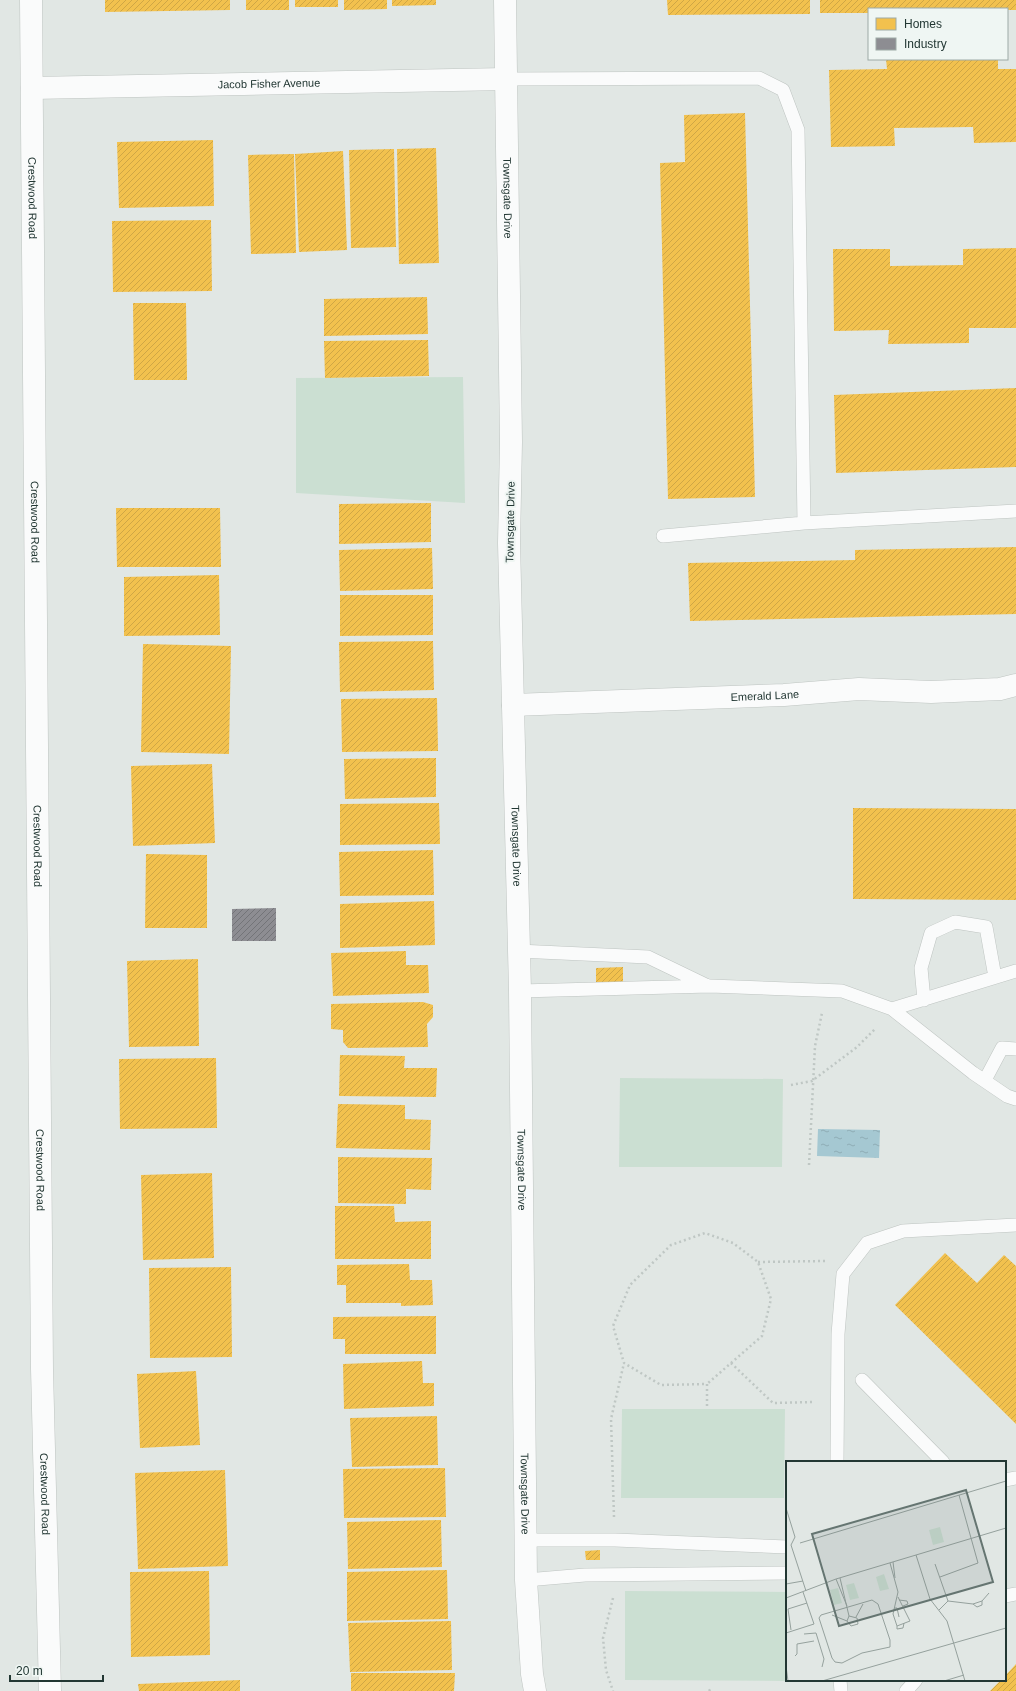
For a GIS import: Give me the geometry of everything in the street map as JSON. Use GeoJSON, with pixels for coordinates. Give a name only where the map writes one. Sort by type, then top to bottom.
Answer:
{"type":"FeatureCollection","features":[{"type":"Feature","properties":{"kind":"street","name":"Crestwood Road"},"geometry":{"type":"LineString","coordinates":[[31,0],[42,1361],[50,1691]]}},
{"type":"Feature","properties":{"kind":"street","name":"Townsgate Drive"},"geometry":{"type":"LineString","coordinates":[[505,0],[511,442],[509,543],[520,991],[527,1540],[526,1580],[532,1674],[535,1691]]}},
{"type":"Feature","properties":{"kind":"street","name":"Jacob Fisher Avenue"},"geometry":{"type":"LineString","coordinates":[[32,88],[506,80]]}},
{"type":"Feature","properties":{"kind":"street","name":"Emerald Lane"},"geometry":{"type":"LineString","coordinates":[[513,705],[784,695],[859,689],[931,692],[1000,689],[1016,685]]}},
{"type":"Feature","properties":{"kind":"lane"},"geometry":{"type":"LineString","coordinates":[[506,80],[759,78],[783,90],[798,130],[804,523]]}},
{"type":"Feature","properties":{"kind":"lane"},"geometry":{"type":"LineString","coordinates":[[663,536],[804,523],[1016,511]]}},
{"type":"Feature","properties":{"kind":"lane"},"geometry":{"type":"LineString","coordinates":[[924,1000],[921,968],[931,933],[954,922],[986,927],[995,977]]}},
{"type":"Feature","properties":{"kind":"lane"},"geometry":{"type":"LineString","coordinates":[[518,950],[648,957],[710,986]]}},
{"type":"Feature","properties":{"kind":"lane"},"geometry":{"type":"LineString","coordinates":[[892,1009],[1016,971]]}},
{"type":"Feature","properties":{"kind":"lane"},"geometry":{"type":"LineString","coordinates":[[520,991],[710,986],[842,991],[892,1009],[973,1073],[1007,1096],[1016,1099]]}},
{"type":"Feature","properties":{"kind":"lane"},"geometry":{"type":"LineString","coordinates":[[985,1080],[1002,1048],[1016,1048]]}},
{"type":"Feature","properties":{"kind":"lane"},"geometry":{"type":"LineString","coordinates":[[837,1461],[838,1334],[843,1274],[867,1243],[903,1231],[1016,1225]]}},
{"type":"Feature","properties":{"kind":"lane"},"geometry":{"type":"LineString","coordinates":[[862,1380],[943,1461]]}},
{"type":"Feature","properties":{"kind":"lane"},"geometry":{"type":"LineString","coordinates":[[1006,1480],[1016,1478]]}},
{"type":"Feature","properties":{"kind":"lane"},"geometry":{"type":"LineString","coordinates":[[527,1540],[615,1540],[786,1547]]}},
{"type":"Feature","properties":{"kind":"lane"},"geometry":{"type":"LineString","coordinates":[[526,1580],[615,1574],[786,1573]]}},
{"type":"Feature","properties":{"kind":"lane"},"geometry":{"type":"LineString","coordinates":[[1006,1596],[1016,1594]]}},
{"type":"Feature","properties":{"kind":"lane"},"geometry":{"type":"LineString","coordinates":[[840,1681],[841,1691]]}},
{"type":"Feature","properties":{"kind":"lane"},"geometry":{"type":"LineString","coordinates":[[906,1691],[915,1681]]}},
{"type":"Feature","properties":{"kind":"path"},"geometry":{"type":"LineString","coordinates":[[809,1166],[812,1081],[815,1046],[827,990]]}},
{"type":"Feature","properties":{"kind":"path"},"geometry":{"type":"LineString","coordinates":[[790,1085],[812,1081],[857,1048],[892,1009]]}},
{"type":"Feature","properties":{"kind":"path"},"geometry":{"type":"LineString","coordinates":[[615,1540],[611,1419],[624,1363],[613,1326],[630,1285],[671,1245],[705,1233],[733,1242],[758,1262],[771,1298],[762,1336],[707,1384],[661,1385],[624,1363]]}},
{"type":"Feature","properties":{"kind":"path"},"geometry":{"type":"LineString","coordinates":[[758,1262],[854,1260]]}},
{"type":"Feature","properties":{"kind":"path"},"geometry":{"type":"LineString","coordinates":[[731,1363],[773,1403],[838,1402]]}},
{"type":"Feature","properties":{"kind":"path"},"geometry":{"type":"LineString","coordinates":[[707,1384],[707,1406]]}},
{"type":"Feature","properties":{"kind":"path"},"geometry":{"type":"LineString","coordinates":[[613,1691],[606,1670],[603,1638],[614,1592],[615,1574]]}},
{"type":"Feature","properties":{"kind":"green space"},"geometry":{"type":"Polygon","coordinates":[[[463,377],[465,503],[296,493],[296,378],[463,377]]]}},
{"type":"Feature","properties":{"kind":"green space"},"geometry":{"type":"Polygon","coordinates":[[[620,1078],[783,1079],[782,1167],[619,1167],[620,1078]]]}},
{"type":"Feature","properties":{"kind":"green space"},"geometry":{"type":"Polygon","coordinates":[[[622,1409],[785,1409],[784,1498],[621,1498],[622,1409]]]}},
{"type":"Feature","properties":{"kind":"green space"},"geometry":{"type":"Polygon","coordinates":[[[625,1591],[786,1592],[786,1681],[625,1680],[625,1591]]]}},
{"type":"Feature","properties":{"kind":"water"},"geometry":{"type":"Polygon","coordinates":[[[818,1129],[880,1130],[879,1158],[817,1156],[818,1129]]]}},
{"type":"Feature","properties":{"kind":"building: Homes"},"geometry":{"type":"Polygon","coordinates":[[[105,0],[230,0],[230,10],[105,12],[105,0]]]}},
{"type":"Feature","properties":{"kind":"building: Homes"},"geometry":{"type":"Polygon","coordinates":[[[246,0],[289,0],[289,10],[246,10],[246,0]]]}},
{"type":"Feature","properties":{"kind":"building: Homes"},"geometry":{"type":"Polygon","coordinates":[[[295,0],[338,0],[338,7],[295,7],[295,0]]]}},
{"type":"Feature","properties":{"kind":"building: Homes"},"geometry":{"type":"Polygon","coordinates":[[[344,0],[387,0],[387,9],[344,10],[344,0]]]}},
{"type":"Feature","properties":{"kind":"building: Homes"},"geometry":{"type":"Polygon","coordinates":[[[392,0],[436,0],[436,5],[392,6],[392,0]]]}},
{"type":"Feature","properties":{"kind":"building: Homes"},"geometry":{"type":"Polygon","coordinates":[[[667,0],[810,0],[810,14],[668,15],[667,0]]]}},
{"type":"Feature","properties":{"kind":"building: Homes"},"geometry":{"type":"Polygon","coordinates":[[[820,0],[1016,0],[1016,10],[1008,10],[1008,8],[868,8],[868,13],[820,13],[820,0]]]}},
{"type":"Feature","properties":{"kind":"building: Homes"},"geometry":{"type":"Polygon","coordinates":[[[886,60],[998,60],[998,69],[1016,69],[1016,142],[974,143],[973,127],[894,128],[895,146],[831,147],[829,70],[887,69],[886,60]]]}},
{"type":"Feature","properties":{"kind":"building: Homes"},"geometry":{"type":"Polygon","coordinates":[[[745,113],[755,497],[668,499],[660,163],[685,162],[684,115],[745,113]]]}},
{"type":"Feature","properties":{"kind":"building: Homes"},"geometry":{"type":"Polygon","coordinates":[[[213,140],[214,206],[119,208],[117,142],[213,140]]]}},
{"type":"Feature","properties":{"kind":"building: Homes"},"geometry":{"type":"Polygon","coordinates":[[[436,148],[439,263],[399,264],[397,149],[436,148]]]}},
{"type":"Feature","properties":{"kind":"building: Homes"},"geometry":{"type":"Polygon","coordinates":[[[394,149],[396,247],[351,248],[349,150],[394,149]]]}},
{"type":"Feature","properties":{"kind":"building: Homes"},"geometry":{"type":"Polygon","coordinates":[[[343,151],[347,250],[299,252],[295,154],[343,151]]]}},
{"type":"Feature","properties":{"kind":"building: Homes"},"geometry":{"type":"Polygon","coordinates":[[[294,154],[296,253],[251,254],[248,155],[294,154]]]}},
{"type":"Feature","properties":{"kind":"building: Homes"},"geometry":{"type":"Polygon","coordinates":[[[211,220],[212,291],[113,292],[112,221],[211,220]]]}},
{"type":"Feature","properties":{"kind":"building: Homes"},"geometry":{"type":"Polygon","coordinates":[[[1016,248],[1016,328],[969,328],[969,343],[888,344],[889,330],[834,331],[833,249],[890,249],[890,266],[963,265],[963,249],[1016,248]]]}},
{"type":"Feature","properties":{"kind":"building: Homes"},"geometry":{"type":"Polygon","coordinates":[[[427,297],[428,334],[324,336],[324,299],[427,297]]]}},
{"type":"Feature","properties":{"kind":"building: Homes"},"geometry":{"type":"Polygon","coordinates":[[[133,303],[186,303],[187,380],[134,380],[133,303]]]}},
{"type":"Feature","properties":{"kind":"building: Homes"},"geometry":{"type":"Polygon","coordinates":[[[428,340],[429,376],[325,378],[324,341],[428,340]]]}},
{"type":"Feature","properties":{"kind":"building: Homes"},"geometry":{"type":"Polygon","coordinates":[[[1016,388],[1016,467],[836,473],[834,395],[1016,388]]]}},
{"type":"Feature","properties":{"kind":"building: Homes"},"geometry":{"type":"Polygon","coordinates":[[[431,503],[431,542],[339,544],[339,504],[431,503]]]}},
{"type":"Feature","properties":{"kind":"building: Homes"},"geometry":{"type":"Polygon","coordinates":[[[116,508],[220,508],[221,567],[117,567],[116,508]]]}},
{"type":"Feature","properties":{"kind":"building: Homes"},"geometry":{"type":"Polygon","coordinates":[[[1016,547],[1016,614],[690,621],[688,563],[855,560],[855,550],[1016,547]]]}},
{"type":"Feature","properties":{"kind":"building: Homes"},"geometry":{"type":"Polygon","coordinates":[[[432,548],[433,589],[340,591],[339,550],[432,548]]]}},
{"type":"Feature","properties":{"kind":"building: Homes"},"geometry":{"type":"Polygon","coordinates":[[[219,575],[220,635],[124,636],[124,577],[219,575]]]}},
{"type":"Feature","properties":{"kind":"building: Homes"},"geometry":{"type":"Polygon","coordinates":[[[340,595],[433,595],[433,635],[340,636],[340,595]]]}},
{"type":"Feature","properties":{"kind":"building: Homes"},"geometry":{"type":"Polygon","coordinates":[[[433,641],[434,690],[340,692],[339,642],[433,641]]]}},
{"type":"Feature","properties":{"kind":"building: Homes"},"geometry":{"type":"Polygon","coordinates":[[[143,644],[231,646],[229,754],[141,752],[143,644]]]}},
{"type":"Feature","properties":{"kind":"building: Homes"},"geometry":{"type":"Polygon","coordinates":[[[437,698],[438,751],[342,752],[341,699],[437,698]]]}},
{"type":"Feature","properties":{"kind":"building: Homes"},"geometry":{"type":"Polygon","coordinates":[[[436,758],[436,797],[345,799],[344,759],[436,758]]]}},
{"type":"Feature","properties":{"kind":"building: Homes"},"geometry":{"type":"Polygon","coordinates":[[[212,764],[215,843],[133,846],[131,766],[212,764]]]}},
{"type":"Feature","properties":{"kind":"building: Homes"},"geometry":{"type":"Polygon","coordinates":[[[439,803],[440,844],[340,845],[340,804],[439,803]]]}},
{"type":"Feature","properties":{"kind":"building: Homes"},"geometry":{"type":"Polygon","coordinates":[[[853,808],[1016,809],[1016,900],[853,899],[853,808]]]}},
{"type":"Feature","properties":{"kind":"building: Homes"},"geometry":{"type":"Polygon","coordinates":[[[433,850],[434,895],[340,896],[339,852],[433,850]]]}},
{"type":"Feature","properties":{"kind":"building: Homes"},"geometry":{"type":"Polygon","coordinates":[[[146,854],[207,855],[207,928],[145,928],[146,854]]]}},
{"type":"Feature","properties":{"kind":"building: Homes"},"geometry":{"type":"Polygon","coordinates":[[[434,901],[435,945],[340,948],[340,904],[434,901]]]}},
{"type":"Feature","properties":{"kind":"building: Homes"},"geometry":{"type":"Polygon","coordinates":[[[406,951],[406,965],[428,965],[429,993],[333,996],[331,953],[406,951]]]}},
{"type":"Feature","properties":{"kind":"building: Homes"},"geometry":{"type":"Polygon","coordinates":[[[198,959],[199,1046],[129,1047],[127,961],[198,959]]]}},
{"type":"Feature","properties":{"kind":"building: Homes"},"geometry":{"type":"Polygon","coordinates":[[[623,967],[623,983],[596,984],[596,968],[623,967]]]}},
{"type":"Feature","properties":{"kind":"building: Homes"},"geometry":{"type":"Polygon","coordinates":[[[423,1002],[433,1005],[433,1017],[427,1024],[428,1047],[348,1048],[343,1042],[343,1030],[331,1029],[331,1004],[423,1002]]]}},
{"type":"Feature","properties":{"kind":"building: Homes"},"geometry":{"type":"Polygon","coordinates":[[[340,1055],[405,1056],[404,1068],[437,1068],[436,1097],[339,1096],[340,1055]]]}},
{"type":"Feature","properties":{"kind":"building: Homes"},"geometry":{"type":"Polygon","coordinates":[[[216,1058],[217,1128],[120,1129],[119,1059],[216,1058]]]}},
{"type":"Feature","properties":{"kind":"building: Homes"},"geometry":{"type":"Polygon","coordinates":[[[338,1104],[405,1105],[405,1119],[431,1120],[430,1150],[336,1148],[338,1104]]]}},
{"type":"Feature","properties":{"kind":"building: Homes"},"geometry":{"type":"Polygon","coordinates":[[[338,1157],[432,1158],[431,1190],[406,1189],[406,1204],[338,1203],[338,1157]]]}},
{"type":"Feature","properties":{"kind":"building: Homes"},"geometry":{"type":"Polygon","coordinates":[[[212,1173],[214,1258],[143,1260],[141,1175],[212,1173]]]}},
{"type":"Feature","properties":{"kind":"building: Homes"},"geometry":{"type":"Polygon","coordinates":[[[335,1206],[394,1206],[395,1222],[431,1221],[431,1259],[335,1259],[335,1206]]]}},
{"type":"Feature","properties":{"kind":"building: Homes"},"geometry":{"type":"Polygon","coordinates":[[[945,1253],[977,1283],[1004,1255],[1016,1266],[1016,1424],[895,1305],[945,1253]]]}},
{"type":"Feature","properties":{"kind":"building: Homes"},"geometry":{"type":"Polygon","coordinates":[[[409,1264],[410,1280],[432,1280],[433,1305],[401,1306],[401,1303],[346,1303],[346,1285],[337,1285],[337,1265],[409,1264]]]}},
{"type":"Feature","properties":{"kind":"building: Homes"},"geometry":{"type":"Polygon","coordinates":[[[231,1267],[232,1357],[150,1358],[149,1268],[231,1267]]]}},
{"type":"Feature","properties":{"kind":"building: Homes"},"geometry":{"type":"Polygon","coordinates":[[[436,1316],[436,1354],[345,1354],[345,1339],[333,1339],[333,1317],[436,1316]]]}},
{"type":"Feature","properties":{"kind":"building: Homes"},"geometry":{"type":"Polygon","coordinates":[[[422,1361],[423,1383],[434,1383],[434,1406],[344,1409],[343,1364],[422,1361]]]}},
{"type":"Feature","properties":{"kind":"building: Homes"},"geometry":{"type":"Polygon","coordinates":[[[196,1371],[200,1445],[140,1448],[137,1374],[196,1371]]]}},
{"type":"Feature","properties":{"kind":"building: Homes"},"geometry":{"type":"Polygon","coordinates":[[[437,1416],[438,1465],[352,1467],[350,1418],[437,1416]]]}},
{"type":"Feature","properties":{"kind":"building: Homes"},"geometry":{"type":"Polygon","coordinates":[[[445,1468],[446,1517],[344,1518],[343,1469],[445,1468]]]}},
{"type":"Feature","properties":{"kind":"building: Homes"},"geometry":{"type":"Polygon","coordinates":[[[225,1470],[228,1566],[138,1569],[135,1473],[225,1470]]]}},
{"type":"Feature","properties":{"kind":"building: Homes"},"geometry":{"type":"Polygon","coordinates":[[[441,1520],[442,1567],[348,1569],[347,1522],[441,1520]]]}},
{"type":"Feature","properties":{"kind":"building: Homes"},"geometry":{"type":"Polygon","coordinates":[[[600,1550],[600,1560],[586,1560],[585,1551],[600,1550]]]}},
{"type":"Feature","properties":{"kind":"building: Homes"},"geometry":{"type":"Polygon","coordinates":[[[447,1570],[448,1619],[347,1621],[347,1572],[447,1570]]]}},
{"type":"Feature","properties":{"kind":"building: Homes"},"geometry":{"type":"Polygon","coordinates":[[[209,1571],[210,1655],[131,1657],[130,1572],[209,1571]]]}},
{"type":"Feature","properties":{"kind":"building: Homes"},"geometry":{"type":"Polygon","coordinates":[[[451,1621],[452,1670],[350,1672],[348,1623],[451,1621]]]}},
{"type":"Feature","properties":{"kind":"building: Homes"},"geometry":{"type":"Polygon","coordinates":[[[1016,1664],[1016,1691],[990,1691],[1000,1681],[1006,1681],[1006,1675],[1016,1664]]]}},
{"type":"Feature","properties":{"kind":"building: Homes"},"geometry":{"type":"Polygon","coordinates":[[[351,1673],[455,1673],[454,1691],[351,1691],[351,1673]]]}},
{"type":"Feature","properties":{"kind":"building: Homes"},"geometry":{"type":"Polygon","coordinates":[[[240,1680],[240,1691],[139,1691],[138,1684],[240,1680]]]}},
{"type":"Feature","properties":{"kind":"building: Industry"},"geometry":{"type":"Polygon","coordinates":[[[276,908],[276,941],[232,941],[232,909],[276,908]]]}}]}
